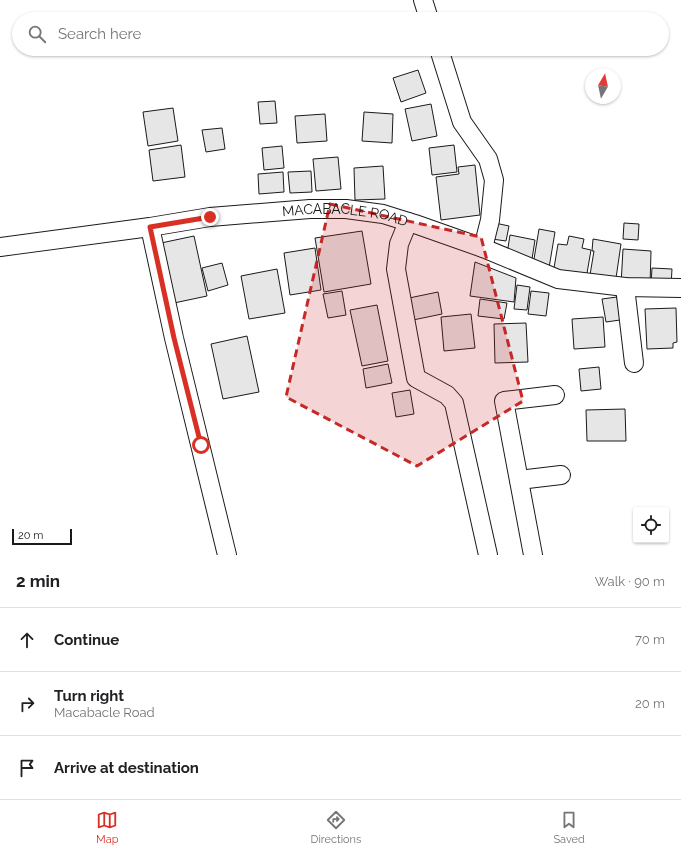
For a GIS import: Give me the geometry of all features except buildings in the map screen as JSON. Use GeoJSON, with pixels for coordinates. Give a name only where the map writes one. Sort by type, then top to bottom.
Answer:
{"type":"FeatureCollection","features":[{"type":"Feature","properties":{"kind":"street"},"geometry":{"type":"LineString","coordinates":[[423,0],[427,12]]}},
{"type":"Feature","properties":{"kind":"street"},"geometry":{"type":"LineString","coordinates":[[441,56],[462,122],[488,159],[494,180],[490,220],[483,248]]}},
{"type":"Feature","properties":{"kind":"street","name":"MACABACLE ROAD"},"geometry":{"type":"LineString","coordinates":[[0,247],[150,227],[210,217],[310,209],[346,209],[383,214],[408,222],[483,248],[558,279],[625,287],[681,288]]}},
{"type":"Feature","properties":{"kind":"street"},"geometry":{"type":"LineString","coordinates":[[408,222],[400,244],[396,269],[416,378],[447,395],[454,403],[488,555]]}},
{"type":"Feature","properties":{"kind":"street"},"geometry":{"type":"LineString","coordinates":[[150,227],[174,338],[227,555]]}},
{"type":"Feature","properties":{"kind":"street"},"geometry":{"type":"LineString","coordinates":[[625,287],[634,363]]}},
{"type":"Feature","properties":{"kind":"street"},"geometry":{"type":"LineString","coordinates":[[533,555],[504,401],[556,395]]}},
{"type":"Feature","properties":{"kind":"street"},"geometry":{"type":"LineString","coordinates":[[519,480],[561,475]]}},
{"type":"Feature","properties":{"kind":"highlighted area"},"geometry":{"type":"Polygon","coordinates":[[[330,204],[481,237],[523,401],[417,466],[286,397],[330,204]]]}},
{"type":"Feature","properties":{"kind":"route"},"geometry":{"type":"LineString","coordinates":[[201,445],[174,338],[150,227],[210,217]]}}]}
